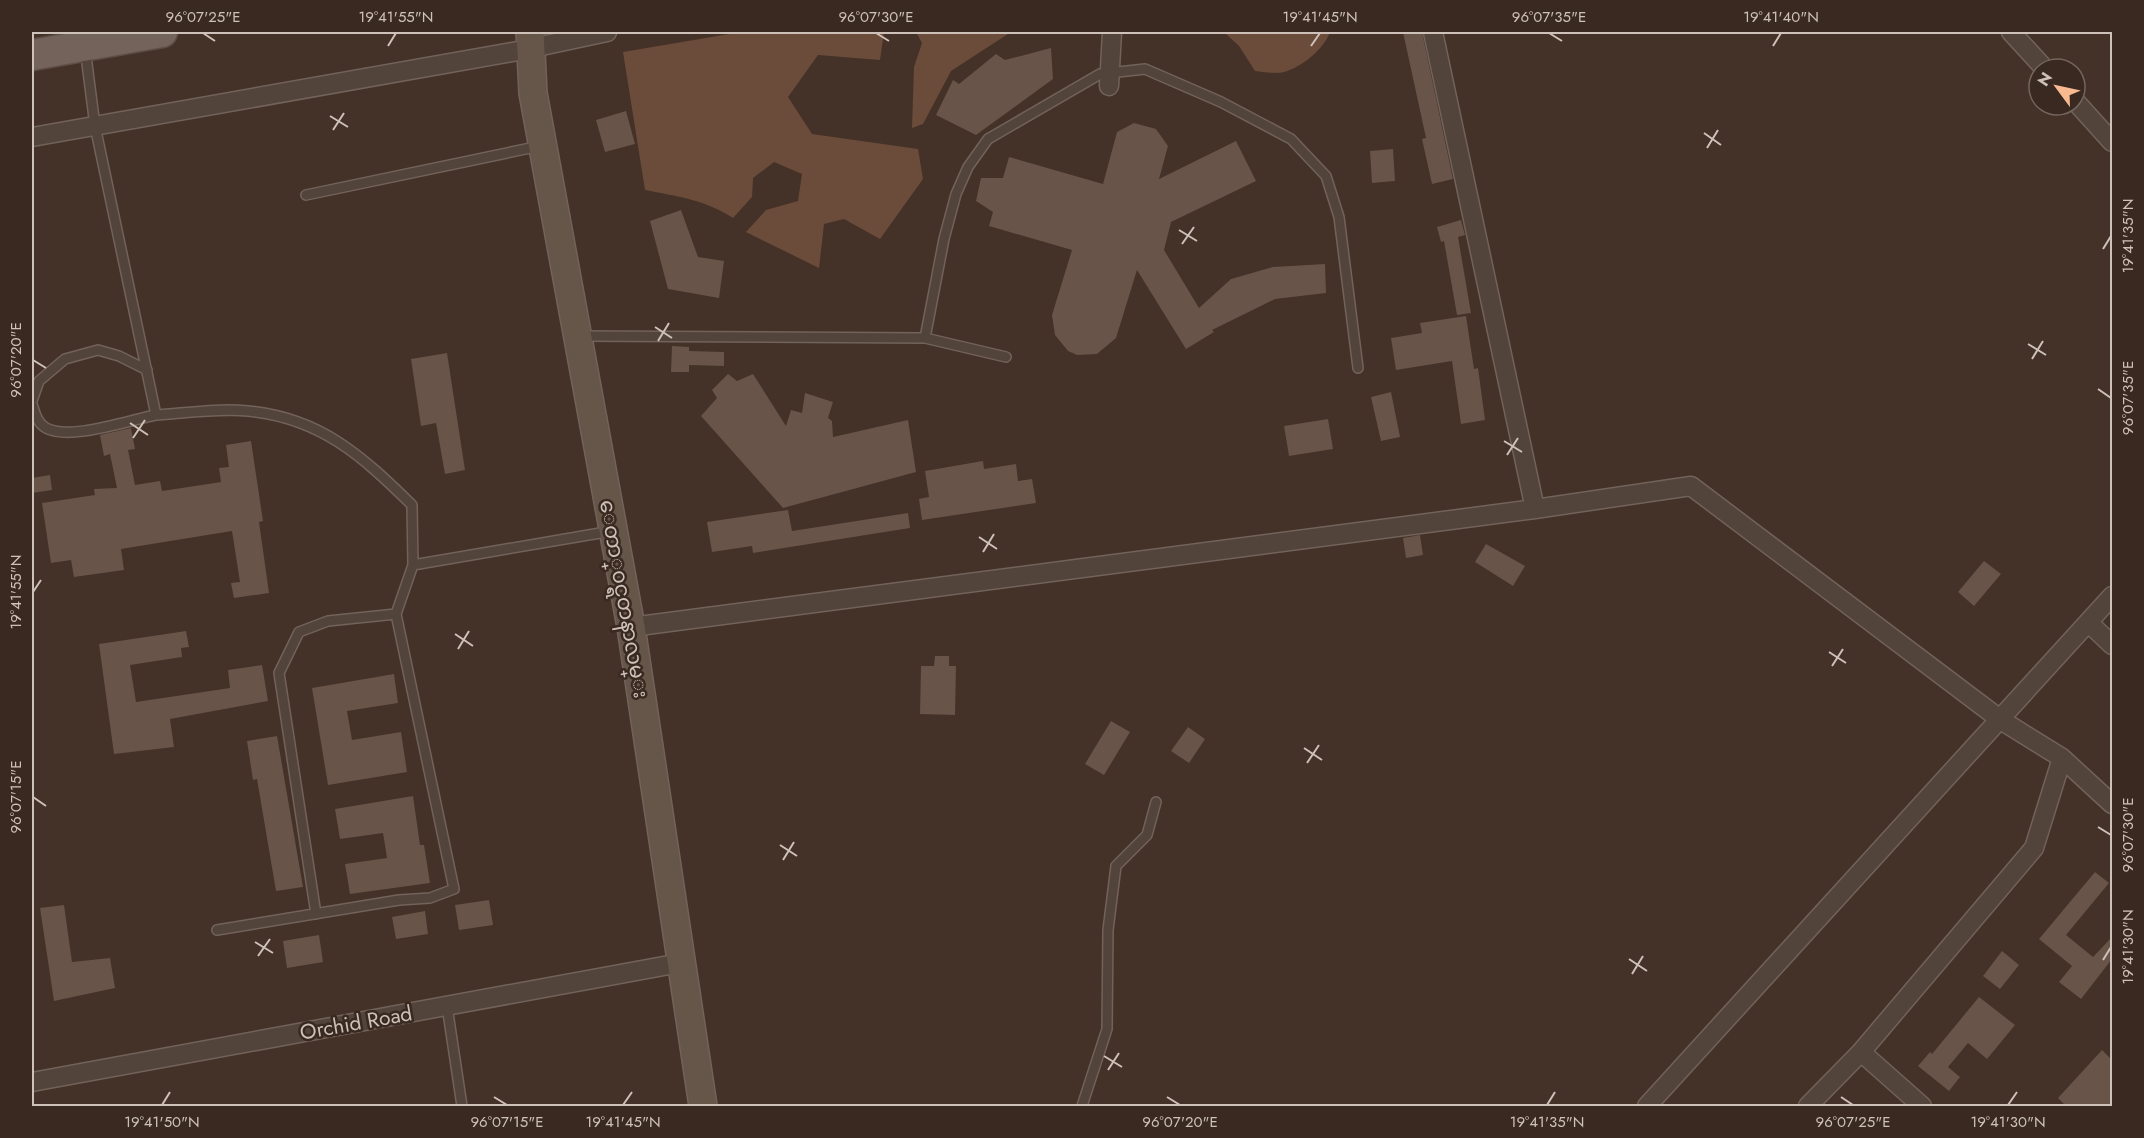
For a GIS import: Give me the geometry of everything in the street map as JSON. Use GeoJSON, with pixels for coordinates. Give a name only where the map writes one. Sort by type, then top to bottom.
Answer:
{"type":"FeatureCollection","features":[{"type":"Feature","properties":{"kind":"main road"},"geometry":{"type":"LineString","coordinates":[[32,55],[162,32]]}},
{"type":"Feature","properties":{"kind":"main road","name":"ေတာ္၀င္ရတနာလမ္း"},"geometry":{"type":"LineString","coordinates":[[523,40],[631,627],[703,1107]]}},
{"type":"Feature","properties":{"kind":"street"},"geometry":{"type":"LineString","coordinates":[[32,137],[523,40],[607,32]]}},
{"type":"Feature","properties":{"kind":"street"},"geometry":{"type":"LineString","coordinates":[[1109,79],[1112,32]]}},
{"type":"Feature","properties":{"kind":"street"},"geometry":{"type":"LineString","coordinates":[[1433,32],[1535,509]]}},
{"type":"Feature","properties":{"kind":"street"},"geometry":{"type":"LineString","coordinates":[[2011,32],[2034,57]]}},
{"type":"Feature","properties":{"kind":"street"},"geometry":{"type":"LineString","coordinates":[[2087,114],[2112,142]]}},
{"type":"Feature","properties":{"kind":"street"},"geometry":{"type":"LineString","coordinates":[[631,627],[1535,509],[1691,486],[2001,720],[2062,758],[2112,804]]}},
{"type":"Feature","properties":{"kind":"street"},"geometry":{"type":"LineString","coordinates":[[1647,1107],[2112,596]]}},
{"type":"Feature","properties":{"kind":"street"},"geometry":{"type":"LineString","coordinates":[[2089,623],[2112,645]]}},
{"type":"Feature","properties":{"kind":"street"},"geometry":{"type":"LineString","coordinates":[[1808,1107],[1861,1052],[2034,848],[2062,758]]}},
{"type":"Feature","properties":{"kind":"street","name":"Orchid Road"},"geometry":{"type":"LineString","coordinates":[[32,1082],[680,963]]}},
{"type":"Feature","properties":{"kind":"street"},"geometry":{"type":"LineString","coordinates":[[1861,1052],[1922,1107]]}},
{"type":"Feature","properties":{"kind":"lane"},"geometry":{"type":"LineString","coordinates":[[84,45],[95,126],[156,415]]}},
{"type":"Feature","properties":{"kind":"lane"},"geometry":{"type":"LineString","coordinates":[[925,338],[944,239],[968,167],[988,139],[1100,74],[1109,79],[1145,69],[1221,102],[1291,139],[1326,176],[1339,217],[1358,368]]}},
{"type":"Feature","properties":{"kind":"lane"},"geometry":{"type":"LineString","coordinates":[[306,195],[543,146]]}},
{"type":"Feature","properties":{"kind":"lane"},"geometry":{"type":"LineString","coordinates":[[577,336],[925,338],[1006,357]]}},
{"type":"Feature","properties":{"kind":"lane"},"geometry":{"type":"LineString","coordinates":[[147,370],[119,356],[98,350],[65,359],[39,381],[32,403],[37,419],[45,428],[67,434],[156,415],[246,411],[287,417],[325,432],[364,458],[412,505],[413,565],[396,614],[454,889],[430,898],[399,900],[217,930]]}},
{"type":"Feature","properties":{"kind":"lane"},"geometry":{"type":"LineString","coordinates":[[413,565],[613,531]]}},
{"type":"Feature","properties":{"kind":"lane"},"geometry":{"type":"LineString","coordinates":[[316,914],[279,673],[298,632],[328,621],[396,614]]}},
{"type":"Feature","properties":{"kind":"lane"},"geometry":{"type":"LineString","coordinates":[[1082,1107],[1107,1029],[1108,930],[1116,866],[1147,835],[1156,802]]}},
{"type":"Feature","properties":{"kind":"lane"},"geometry":{"type":"LineString","coordinates":[[447,1006],[462,1107]]}},
{"type":"Feature","properties":{"kind":"shaded area"},"geometry":{"type":"Polygon","coordinates":[[[741,32],[884,32],[880,60],[818,55],[788,97],[812,134],[918,149],[923,179],[880,239],[844,219],[824,224],[819,268],[746,232],[766,210],[798,201],[802,174],[774,162],[753,178],[752,197],[733,218],[701,203],[645,190],[623,52],[741,32]]]}},
{"type":"Feature","properties":{"kind":"shaded area"},"geometry":{"type":"Polygon","coordinates":[[[916,32],[1011,32],[951,71],[923,124],[912,128],[914,67],[922,43],[916,32]]]}},
{"type":"Feature","properties":{"kind":"shaded area"},"geometry":{"type":"Polygon","coordinates":[[[1224,32],[1330,32],[1318,51],[1305,62],[1291,70],[1277,73],[1255,71],[1239,46],[1224,32]]]}},
{"type":"Feature","properties":{"kind":"building"},"geometry":{"type":"Polygon","coordinates":[[[1403,32],[1422,32],[1453,179],[1432,184],[1422,139],[1426,138],[1403,32]]]}},
{"type":"Feature","properties":{"kind":"building"},"geometry":{"type":"Polygon","coordinates":[[[1051,48],[1053,79],[976,135],[936,115],[953,80],[959,84],[996,54],[1005,60],[1051,48]]]}},
{"type":"Feature","properties":{"kind":"building"},"geometry":{"type":"Polygon","coordinates":[[[626,111],[635,144],[605,152],[596,120],[626,111]]]}},
{"type":"Feature","properties":{"kind":"building"},"geometry":{"type":"Polygon","coordinates":[[[1134,123],[1156,129],[1168,146],[1159,179],[1236,141],[1256,181],[1171,222],[1164,250],[1199,308],[1231,279],[1273,267],[1325,264],[1326,293],[1275,299],[1212,330],[1214,332],[1186,349],[1137,270],[1116,338],[1097,354],[1077,355],[1068,351],[1055,335],[1052,315],[1072,250],[989,226],[993,212],[976,201],[981,178],[1003,178],[1009,157],[1103,184],[1117,132],[1134,123]]]}},
{"type":"Feature","properties":{"kind":"building"},"geometry":{"type":"Polygon","coordinates":[[[1393,149],[1395,181],[1372,183],[1370,151],[1393,149]]]}},
{"type":"Feature","properties":{"kind":"building"},"geometry":{"type":"Polygon","coordinates":[[[681,210],[698,257],[724,261],[719,298],[668,289],[650,221],[681,210]]]}},
{"type":"Feature","properties":{"kind":"building"},"geometry":{"type":"Polygon","coordinates":[[[1461,220],[1465,235],[1458,237],[1471,313],[1457,315],[1444,241],[1441,242],[1437,227],[1461,220]]]}},
{"type":"Feature","properties":{"kind":"building"},"geometry":{"type":"Polygon","coordinates":[[[1466,316],[1474,369],[1478,368],[1485,420],[1461,424],[1452,361],[1396,370],[1391,338],[1422,333],[1420,323],[1466,316]]]}},
{"type":"Feature","properties":{"kind":"building"},"geometry":{"type":"Polygon","coordinates":[[[672,346],[689,347],[689,351],[724,352],[724,366],[689,365],[689,372],[671,372],[672,346]]]}},
{"type":"Feature","properties":{"kind":"building"},"geometry":{"type":"Polygon","coordinates":[[[447,353],[465,470],[445,474],[436,423],[421,426],[411,359],[447,353]]]}},
{"type":"Feature","properties":{"kind":"building"},"geometry":{"type":"Polygon","coordinates":[[[728,374],[737,381],[753,374],[786,426],[791,410],[802,413],[805,393],[833,402],[828,418],[832,421],[833,437],[908,420],[916,472],[783,508],[701,416],[717,398],[712,390],[728,374]]]}},
{"type":"Feature","properties":{"kind":"building"},"geometry":{"type":"Polygon","coordinates":[[[1391,392],[1400,437],[1381,441],[1371,397],[1391,392]]]}},
{"type":"Feature","properties":{"kind":"building"},"geometry":{"type":"Polygon","coordinates":[[[1328,419],[1333,449],[1289,456],[1284,426],[1328,419]]]}},
{"type":"Feature","properties":{"kind":"building"},"geometry":{"type":"Polygon","coordinates":[[[131,428],[135,449],[128,450],[135,485],[160,481],[162,491],[221,482],[219,468],[229,467],[226,445],[251,441],[263,521],[259,522],[269,593],[234,598],[231,583],[240,582],[232,531],[121,549],[124,570],[74,577],[71,560],[51,563],[42,503],[95,495],[94,489],[117,488],[110,454],[104,456],[100,435],[131,428]]]}},
{"type":"Feature","properties":{"kind":"building"},"geometry":{"type":"Polygon","coordinates":[[[983,461],[984,469],[1016,464],[1018,481],[1032,479],[1036,503],[922,520],[919,499],[929,497],[925,471],[983,461]]]}},
{"type":"Feature","properties":{"kind":"building"},"geometry":{"type":"Polygon","coordinates":[[[50,475],[52,490],[32,493],[32,478],[50,475]]]}},
{"type":"Feature","properties":{"kind":"building"},"geometry":{"type":"Polygon","coordinates":[[[788,510],[792,531],[908,513],[910,528],[753,553],[752,546],[712,552],[707,522],[788,510]]]}},
{"type":"Feature","properties":{"kind":"building"},"geometry":{"type":"Polygon","coordinates":[[[1420,535],[1423,555],[1406,558],[1403,538],[1420,535]]]}},
{"type":"Feature","properties":{"kind":"building"},"geometry":{"type":"Polygon","coordinates":[[[1486,544],[1525,566],[1513,586],[1475,562],[1486,544]]]}},
{"type":"Feature","properties":{"kind":"building"},"geometry":{"type":"Polygon","coordinates":[[[1984,561],[2001,574],[1974,606],[1958,592],[1984,561]]]}},
{"type":"Feature","properties":{"kind":"building"},"geometry":{"type":"Polygon","coordinates":[[[186,631],[189,647],[181,648],[182,657],[130,665],[136,702],[230,688],[228,670],[262,665],[268,701],[170,719],[174,747],[114,754],[99,644],[186,631]]]}},
{"type":"Feature","properties":{"kind":"building"},"geometry":{"type":"Polygon","coordinates":[[[935,656],[949,656],[949,666],[956,666],[955,715],[920,714],[921,666],[934,666],[935,656]]]}},
{"type":"Feature","properties":{"kind":"building"},"geometry":{"type":"Polygon","coordinates":[[[394,674],[398,703],[347,711],[352,740],[401,732],[407,772],[328,785],[312,688],[394,674]]]}},
{"type":"Feature","properties":{"kind":"building"},"geometry":{"type":"Polygon","coordinates":[[[1111,721],[1130,732],[1104,775],[1085,764],[1111,721]]]}},
{"type":"Feature","properties":{"kind":"building"},"geometry":{"type":"Polygon","coordinates":[[[1188,727],[1205,739],[1189,763],[1171,751],[1188,727]]]}},
{"type":"Feature","properties":{"kind":"building"},"geometry":{"type":"Polygon","coordinates":[[[277,736],[303,887],[276,891],[257,779],[253,780],[247,741],[277,736]]]}},
{"type":"Feature","properties":{"kind":"building"},"geometry":{"type":"Polygon","coordinates":[[[413,796],[420,845],[424,845],[430,883],[350,894],[345,864],[387,858],[383,833],[340,839],[335,809],[413,796]]]}},
{"type":"Feature","properties":{"kind":"building"},"geometry":{"type":"Polygon","coordinates":[[[2095,872],[2109,883],[2066,935],[2093,957],[2112,937],[2112,959],[2081,999],[2059,982],[2072,966],[2039,939],[2095,872]]]}},
{"type":"Feature","properties":{"kind":"building"},"geometry":{"type":"Polygon","coordinates":[[[489,900],[493,925],[459,930],[455,905],[489,900]]]}},
{"type":"Feature","properties":{"kind":"building"},"geometry":{"type":"Polygon","coordinates":[[[64,905],[72,962],[110,958],[115,988],[54,1001],[40,908],[64,905]]]}},
{"type":"Feature","properties":{"kind":"building"},"geometry":{"type":"Polygon","coordinates":[[[425,911],[428,934],[396,939],[392,917],[425,911]]]}},
{"type":"Feature","properties":{"kind":"building"},"geometry":{"type":"Polygon","coordinates":[[[319,935],[323,962],[287,968],[283,941],[319,935]]]}},
{"type":"Feature","properties":{"kind":"building"},"geometry":{"type":"Polygon","coordinates":[[[2002,951],[2019,965],[2000,989],[1983,976],[2002,951]]]}},
{"type":"Feature","properties":{"kind":"building"},"geometry":{"type":"Polygon","coordinates":[[[1979,997],[2015,1025],[1987,1059],[1968,1043],[1948,1067],[1960,1077],[1949,1091],[1918,1066],[1930,1052],[1932,1054],[1979,997]]]}},
{"type":"Feature","properties":{"kind":"building"},"geometry":{"type":"Polygon","coordinates":[[[2102,1050],[2112,1060],[2112,1107],[2067,1107],[2058,1098],[2102,1050]]]}}]}
